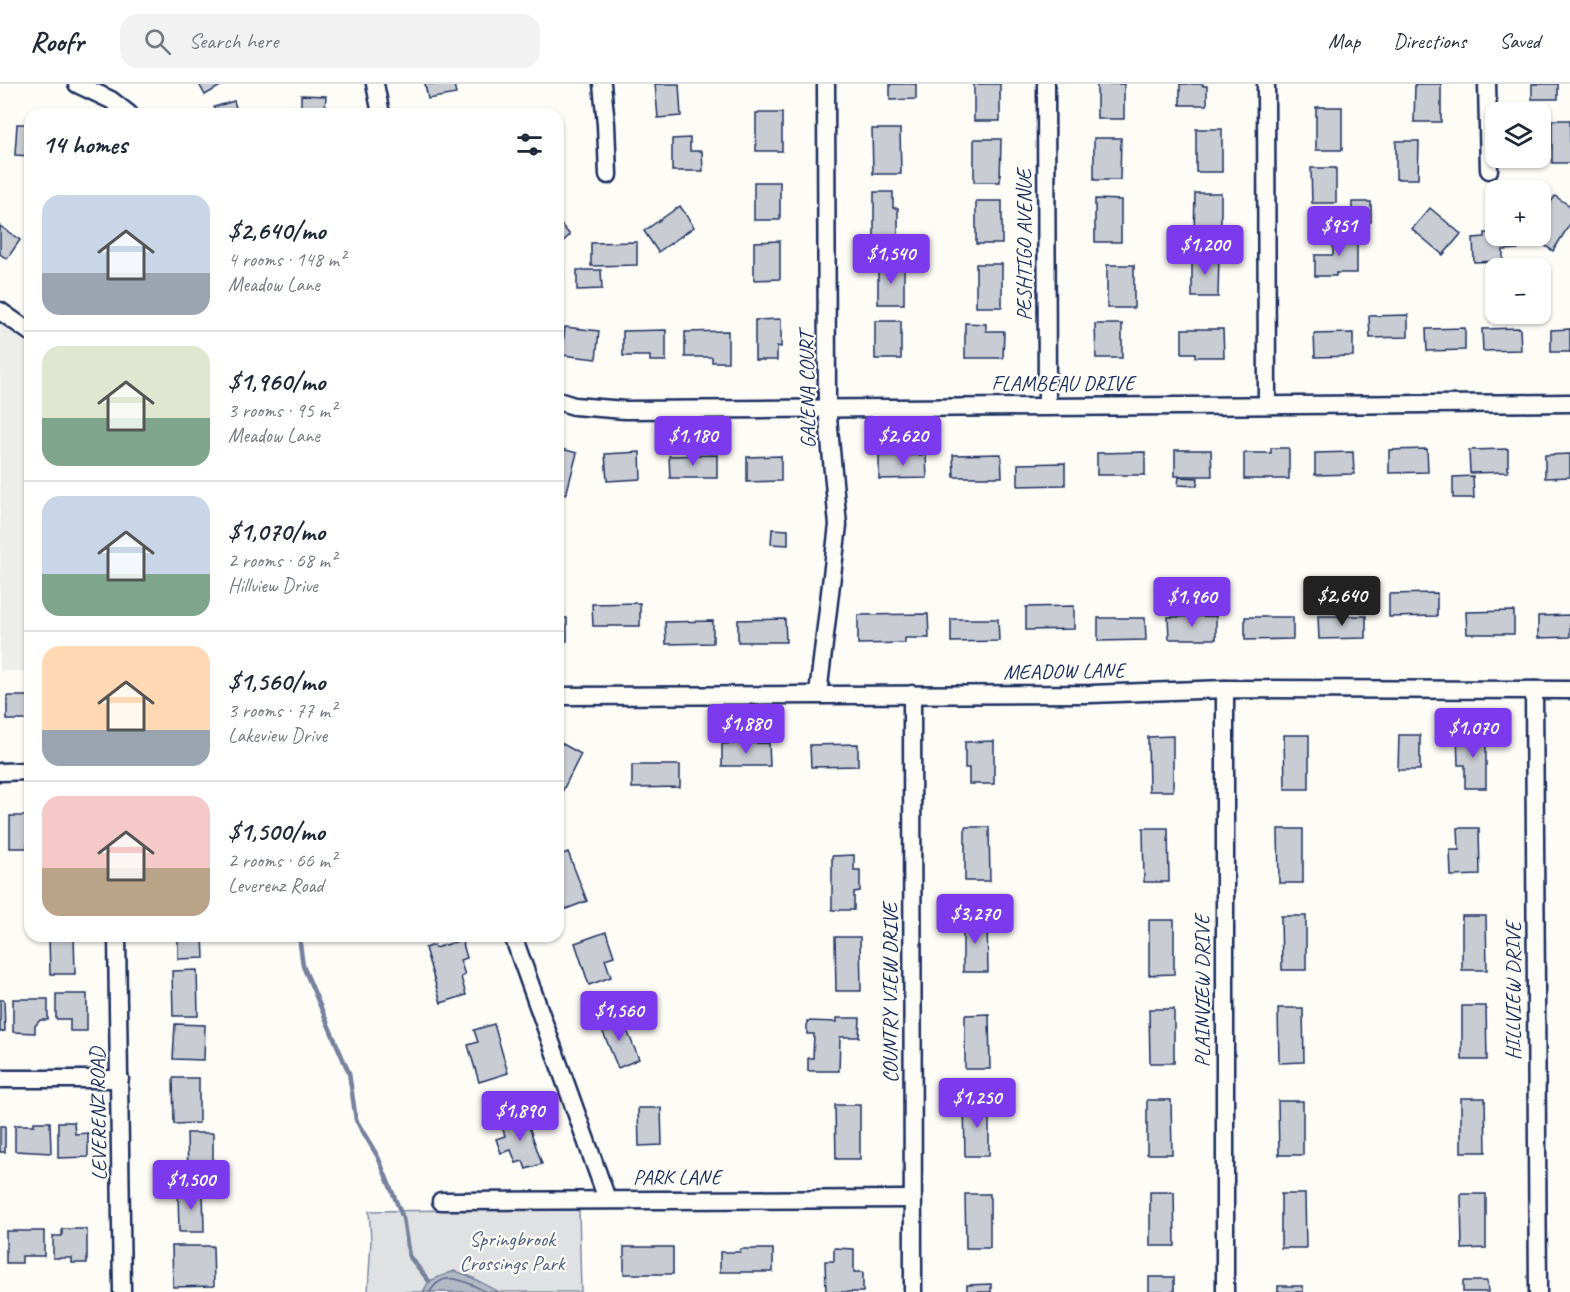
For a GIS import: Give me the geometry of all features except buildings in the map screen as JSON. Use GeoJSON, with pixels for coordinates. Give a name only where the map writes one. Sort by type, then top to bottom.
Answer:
{"type":"FeatureCollection","features":[{"type":"Feature","properties":{"kind":"street"},"geometry":{"type":"LineString","coordinates":[[77,84],[111,100],[121,108]]}},
{"type":"Feature","properties":{"kind":"street"},"geometry":{"type":"LineString","coordinates":[[375,84],[380,108]]}},
{"type":"Feature","properties":{"kind":"street"},"geometry":{"type":"LineString","coordinates":[[602,84],[608,175]]}},
{"type":"Feature","properties":{"kind":"street","name":"GALENA COURT"},"geometry":{"type":"LineString","coordinates":[[818,694],[838,525],[828,408],[826,84]]}},
{"type":"Feature","properties":{"kind":"street","name":"PESHTIGO AVENUE"},"geometry":{"type":"LineString","coordinates":[[1046,84],[1047,406]]}},
{"type":"Feature","properties":{"kind":"street"},"geometry":{"type":"LineString","coordinates":[[1266,84],[1267,404]]}},
{"type":"Feature","properties":{"kind":"street"},"geometry":{"type":"LineString","coordinates":[[1487,84],[1489,170]]}},
{"type":"Feature","properties":{"kind":"street"},"geometry":{"type":"LineString","coordinates":[[0,311],[24,328]]}},
{"type":"Feature","properties":{"kind":"street","name":"FLAMBEAU DRIVE"},"geometry":{"type":"LineString","coordinates":[[564,403],[574,406],[625,410],[1570,403]]}},
{"type":"Feature","properties":{"kind":"street","name":"MEADOW LANE"},"geometry":{"type":"LineString","coordinates":[[564,696],[1091,694],[1225,689],[1570,690]]}},
{"type":"Feature","properties":{"kind":"street","name":"PLAINVIEW DRIVE"},"geometry":{"type":"LineString","coordinates":[[1225,689],[1225,1292]]}},
{"type":"Feature","properties":{"kind":"street","name":"HILLVIEW DRIVE"},"geometry":{"type":"LineString","coordinates":[[1534,690],[1538,1292]]}},
{"type":"Feature","properties":{"kind":"street","name":"COUNTRY VIEW DRIVE"},"geometry":{"type":"LineString","coordinates":[[912,694],[913,1292]]}},
{"type":"Feature","properties":{"kind":"street"},"geometry":{"type":"LineString","coordinates":[[0,772],[24,771]]}},
{"type":"Feature","properties":{"kind":"street","name":"LEVERENZ ROAD"},"geometry":{"type":"LineString","coordinates":[[117,942],[122,1292]]}},
{"type":"Feature","properties":{"kind":"street"},"geometry":{"type":"LineString","coordinates":[[515,942],[607,1199]]}},
{"type":"Feature","properties":{"kind":"street"},"geometry":{"type":"LineString","coordinates":[[0,1079],[120,1079]]}},
{"type":"Feature","properties":{"kind":"street","name":"PARK LANE"},"geometry":{"type":"LineString","coordinates":[[441,1201],[912,1199]]}},
{"type":"Feature","properties":{"kind":"shaded area"},"geometry":{"type":"Polygon","coordinates":[[[0,323],[24,342],[24,671],[0,671],[0,323]]]}},
{"type":"Feature","properties":{"kind":"green space","name":"Springbrook Crossings Park"},"geometry":{"type":"Polygon","coordinates":[[[579,1209],[581,1292],[368,1292],[371,1240],[369,1211],[579,1209]]]}},
{"type":"Feature","properties":{"kind":"water"},"geometry":{"type":"Polygon","coordinates":[[[454,1271],[467,1275],[499,1292],[423,1292],[429,1281],[454,1271]]]}},
{"type":"Feature","properties":{"kind":"waterway"},"geometry":{"type":"LineString","coordinates":[[300,942],[303,966],[349,1073],[356,1120],[378,1157],[403,1218],[409,1256],[429,1281]]}}]}
